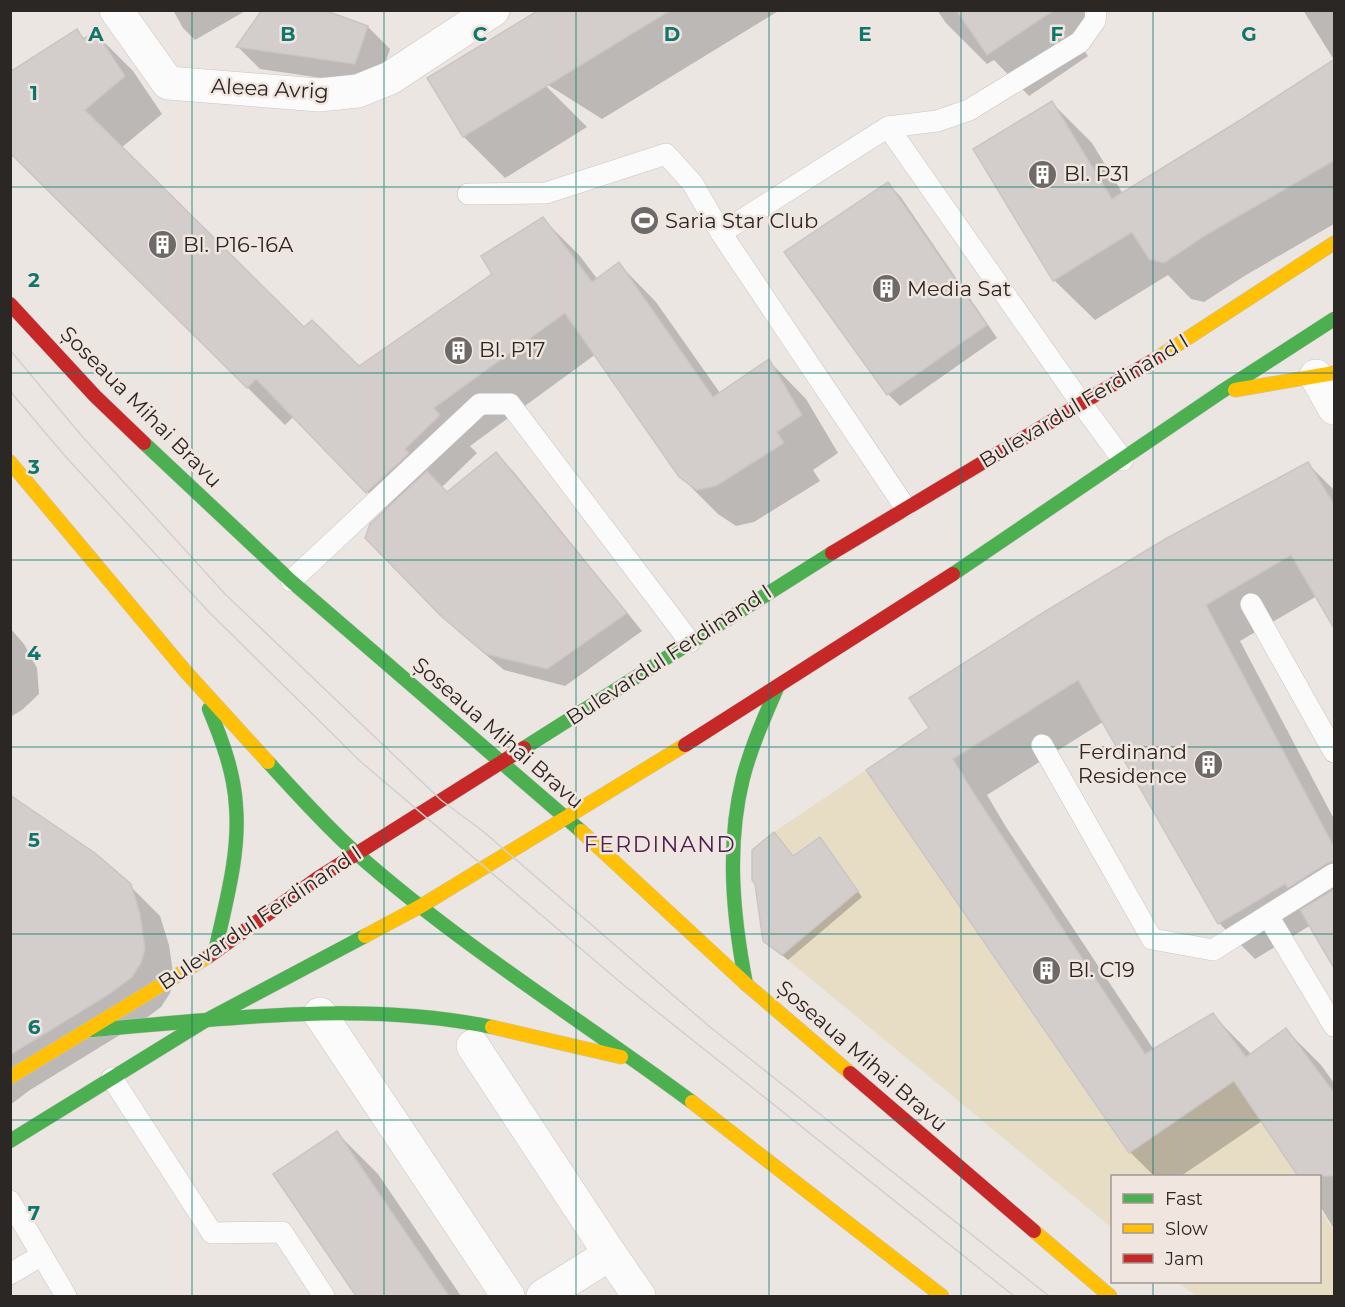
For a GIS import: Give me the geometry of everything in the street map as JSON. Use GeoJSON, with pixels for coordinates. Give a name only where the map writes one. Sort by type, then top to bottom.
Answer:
{"type":"FeatureCollection","features":[{"type":"Feature","properties":{"kind":"main road","name":"Bulevardul Ferdinand I"},"geometry":{"type":"LineString","coordinates":[[10,1077],[215,952],[356,853],[809,566],[1179,344],[1335,243]]}},
{"type":"Feature","properties":{"kind":"main road","name":"Șoseaua Mihai Bravu"},"geometry":{"type":"LineString","coordinates":[[10,304],[95,396],[291,580],[567,819],[746,984],[1110,1296]]}},
{"type":"Feature","properties":{"kind":"main road"},"geometry":{"type":"LineString","coordinates":[[10,1141],[203,1022],[421,906],[567,819],[777,688],[986,553],[1221,392],[1335,319]]}},
{"type":"Feature","properties":{"kind":"main road"},"geometry":{"type":"LineString","coordinates":[[1221,392],[1325,374]]}},
{"type":"Feature","properties":{"kind":"main road"},"geometry":{"type":"LineString","coordinates":[[10,462],[186,672],[306,804],[356,853],[469,944],[637,1061],[740,1138],[942,1296]]}},
{"type":"Feature","properties":{"kind":"main road"},"geometry":{"type":"LineString","coordinates":[[186,672],[209,709],[226,750],[235,794],[237,837],[215,952]]}},
{"type":"Feature","properties":{"kind":"main road"},"geometry":{"type":"LineString","coordinates":[[746,984],[738,945],[734,898],[734,840],[742,782],[753,743],[777,688]]}},
{"type":"Feature","properties":{"kind":"main road"},"geometry":{"type":"LineString","coordinates":[[85,1031],[320,1014],[404,1015],[463,1023],[637,1061]]}},
{"type":"Feature","properties":{"kind":"street","name":"Aleea Avrig"},"geometry":{"type":"LineString","coordinates":[[116,10],[168,82],[319,95],[358,91],[390,78],[493,10]]}},
{"type":"Feature","properties":{"kind":"street"},"geometry":{"type":"LineString","coordinates":[[1325,374],[1335,408]]}},
{"type":"Feature","properties":{"kind":"street"},"geometry":{"type":"LineString","coordinates":[[320,1014],[508,1296]]}},
{"type":"Feature","properties":{"kind":"street"},"geometry":{"type":"LineString","coordinates":[[473,1046],[639,1296]]}},
{"type":"Feature","properties":{"kind":"street"},"geometry":{"type":"LineString","coordinates":[[543,1296],[610,1254]]}},
{"type":"Feature","properties":{"kind":"lane"},"geometry":{"type":"LineString","coordinates":[[721,233],[888,127],[937,121],[969,110],[1080,42],[1095,21],[1096,10]]}},
{"type":"Feature","properties":{"kind":"lane"},"geometry":{"type":"LineString","coordinates":[[888,127],[1081,404],[1123,460]]}},
{"type":"Feature","properties":{"kind":"lane"},"geometry":{"type":"LineString","coordinates":[[468,194],[546,193],[666,154],[693,184],[721,233],[906,507]]}},
{"type":"Feature","properties":{"kind":"lane"},"geometry":{"type":"LineString","coordinates":[[291,580],[480,404],[510,404],[690,642]]}},
{"type":"Feature","properties":{"kind":"lane"},"geometry":{"type":"LineString","coordinates":[[1251,604],[1335,752]]}},
{"type":"Feature","properties":{"kind":"lane"},"geometry":{"type":"LineString","coordinates":[[1042,745],[1152,939],[1213,950],[1335,874]]}},
{"type":"Feature","properties":{"kind":"lane"},"geometry":{"type":"LineString","coordinates":[[1268,916],[1335,1026]]}},
{"type":"Feature","properties":{"kind":"lane"},"geometry":{"type":"LineString","coordinates":[[112,1078],[212,1233],[282,1233],[324,1296]]}},
{"type":"Feature","properties":{"kind":"lane"},"geometry":{"type":"LineString","coordinates":[[10,1201],[66,1296]]}},
{"type":"Feature","properties":{"kind":"lane"},"geometry":{"type":"LineString","coordinates":[[10,1274],[42,1255]]}},
{"type":"Feature","properties":{"kind":"shaded area"},"geometry":{"type":"Polygon","coordinates":[[[866,770],[1128,1153],[1234,1081],[1297,1175],[1111,1175],[1111,1227],[782,955],[858,891],[820,837],[793,856],[774,832],[866,770]]]}},
{"type":"Feature","properties":{"kind":"shaded area"},"geometry":{"type":"Polygon","coordinates":[[[1321,1211],[1334,1231],[1334,1296],[1196,1296],[1179,1283],[1321,1283],[1321,1211]]]}},
{"type":"Feature","properties":{"kind":"building"},"geometry":{"type":"Polygon","coordinates":[[[262,10],[324,10],[368,26],[355,64],[236,47],[262,10]]]}},
{"type":"Feature","properties":{"kind":"building"},"geometry":{"type":"Polygon","coordinates":[[[539,10],[671,10],[463,137],[427,78],[539,10]]]}},
{"type":"Feature","properties":{"kind":"building"},"geometry":{"type":"Polygon","coordinates":[[[956,10],[1054,10],[987,55],[956,10]]]}},
{"type":"Feature","properties":{"kind":"building"},"geometry":{"type":"Polygon","coordinates":[[[77,29],[83,39],[96,32],[125,76],[85,110],[304,327],[312,320],[359,366],[492,274],[481,256],[543,217],[592,282],[619,262],[713,397],[769,359],[802,415],[777,432],[784,443],[716,486],[697,490],[679,477],[565,313],[434,408],[440,415],[405,449],[409,453],[366,493],[256,379],[247,388],[10,153],[10,72],[77,29]]]}},
{"type":"Feature","properties":{"kind":"building"},"geometry":{"type":"Polygon","coordinates":[[[1335,59],[1335,160],[1206,235],[1164,263],[1149,259],[1132,232],[1053,281],[973,149],[1052,101],[1112,199],[1335,59]]]}},
{"type":"Feature","properties":{"kind":"building","name":"Media Sat"},"geometry":{"type":"Polygon","coordinates":[[[888,182],[987,325],[887,395],[784,252],[888,182]]]}},
{"type":"Feature","properties":{"kind":"building"},"geometry":{"type":"Polygon","coordinates":[[[496,452],[627,613],[547,669],[486,654],[441,616],[365,538],[370,524],[427,471],[447,492],[496,452]]]}},
{"type":"Feature","properties":{"kind":"building"},"geometry":{"type":"Polygon","coordinates":[[[1308,462],[1335,506],[1335,630],[1291,555],[1206,605],[1335,849],[1335,861],[1327,863],[1288,888],[1285,884],[1218,924],[1078,680],[953,759],[1145,1054],[1213,1013],[1246,1057],[1286,1028],[1335,1094],[1335,1176],[1297,1175],[1234,1081],[1129,1153],[866,770],[929,728],[909,698],[1041,614],[1167,538],[1308,462]]]}},
{"type":"Feature","properties":{"kind":"building"},"geometry":{"type":"Polygon","coordinates":[[[10,795],[95,853],[131,884],[140,914],[145,949],[141,963],[132,977],[111,993],[10,1055],[10,795]]]}},
{"type":"Feature","properties":{"kind":"building"},"geometry":{"type":"Polygon","coordinates":[[[774,832],[793,856],[820,837],[858,891],[782,955],[763,941],[755,884],[752,880],[752,850],[774,832]]]}},
{"type":"Feature","properties":{"kind":"building"},"geometry":{"type":"Polygon","coordinates":[[[1335,889],[1335,970],[1300,910],[1335,889]]]}},
{"type":"Feature","properties":{"kind":"building"},"geometry":{"type":"Polygon","coordinates":[[[337,1131],[449,1296],[356,1296],[273,1174],[337,1131]]]}},
{"type":"Feature","properties":{"kind":"tram line"},"geometry":{"type":"LineString","coordinates":[[10,350],[81,435],[225,594],[441,800],[484,832],[710,1027],[1049,1296]]}},
{"type":"Feature","properties":{"kind":"tram line"},"geometry":{"type":"LineString","coordinates":[[10,391],[65,456],[208,611],[361,762],[626,987],[1014,1296]]}},
{"type":"Feature","properties":{"kind":"traffic: fast"},"geometry":{"type":"LineString","coordinates":[[953,574],[1221,392],[1334,319]]}},
{"type":"Feature","properties":{"kind":"traffic: fast"},"geometry":{"type":"LineString","coordinates":[[144,443],[291,581],[581,831]]}},
{"type":"Feature","properties":{"kind":"traffic: fast"},"geometry":{"type":"LineString","coordinates":[[524,748],[832,553]]}},
{"type":"Feature","properties":{"kind":"traffic: fast"},"geometry":{"type":"LineString","coordinates":[[746,984],[735,907],[734,829],[746,766],[777,688]]}},
{"type":"Feature","properties":{"kind":"traffic: fast"},"geometry":{"type":"LineString","coordinates":[[209,709],[230,769],[235,793],[237,824],[231,880],[215,952]]}},
{"type":"Feature","properties":{"kind":"traffic: fast"},"geometry":{"type":"LineString","coordinates":[[268,762],[333,831],[396,887],[479,951],[692,1102]]}},
{"type":"Feature","properties":{"kind":"traffic: fast"},"geometry":{"type":"LineString","coordinates":[[10,1141],[203,1022],[365,936]]}},
{"type":"Feature","properties":{"kind":"traffic: fast"},"geometry":{"type":"LineString","coordinates":[[92,1030],[242,1017],[343,1013],[443,1019],[492,1027]]}},
{"type":"Feature","properties":{"kind":"traffic: slow"},"geometry":{"type":"LineString","coordinates":[[1157,358],[1334,243]]}},
{"type":"Feature","properties":{"kind":"traffic: slow"},"geometry":{"type":"LineString","coordinates":[[1235,390],[1334,373]]}},
{"type":"Feature","properties":{"kind":"traffic: slow"},"geometry":{"type":"LineString","coordinates":[[10,462],[186,672],[268,762]]}},
{"type":"Feature","properties":{"kind":"traffic: slow"},"geometry":{"type":"LineString","coordinates":[[365,936],[421,906],[685,745]]}},
{"type":"Feature","properties":{"kind":"traffic: slow"},"geometry":{"type":"LineString","coordinates":[[581,831],[746,984],[850,1073]]}},
{"type":"Feature","properties":{"kind":"traffic: slow"},"geometry":{"type":"LineString","coordinates":[[10,1077],[209,956]]}},
{"type":"Feature","properties":{"kind":"traffic: slow"},"geometry":{"type":"LineString","coordinates":[[492,1027],[621,1057]]}},
{"type":"Feature","properties":{"kind":"traffic: slow"},"geometry":{"type":"LineString","coordinates":[[692,1102],[942,1296]]}},
{"type":"Feature","properties":{"kind":"traffic: slow"},"geometry":{"type":"LineString","coordinates":[[1034,1231],[1110,1296]]}},
{"type":"Feature","properties":{"kind":"traffic: jam"},"geometry":{"type":"LineString","coordinates":[[10,304],[95,396],[144,443]]}},
{"type":"Feature","properties":{"kind":"traffic: jam"},"geometry":{"type":"LineString","coordinates":[[832,553],[1157,358]]}},
{"type":"Feature","properties":{"kind":"traffic: jam"},"geometry":{"type":"LineString","coordinates":[[685,745],[953,574]]}},
{"type":"Feature","properties":{"kind":"traffic: jam"},"geometry":{"type":"LineString","coordinates":[[209,956],[318,878],[524,748]]}},
{"type":"Feature","properties":{"kind":"traffic: jam"},"geometry":{"type":"LineString","coordinates":[[850,1073],[1034,1231]]}},
{"type":"Feature","properties":{"kind":"place","name":"Bl. P31"},"geometry":{"type":"Point","coordinates":[1043,174]}},
{"type":"Feature","properties":{"kind":"place","name":"Saria Star Club"},"geometry":{"type":"Point","coordinates":[644,221]}},
{"type":"Feature","properties":{"kind":"place","name":"Bl. P16-16A"},"geometry":{"type":"Point","coordinates":[162,245]}},
{"type":"Feature","properties":{"kind":"place","name":"Media Sat"},"geometry":{"type":"Point","coordinates":[886,289]}},
{"type":"Feature","properties":{"kind":"place","name":"Bl. P17"},"geometry":{"type":"Point","coordinates":[458,350]}},
{"type":"Feature","properties":{"kind":"place","name":"Ferdinand Residence"},"geometry":{"type":"Point","coordinates":[1208,764]}},
{"type":"Feature","properties":{"kind":"place","name":"Bl. C19"},"geometry":{"type":"Point","coordinates":[1047,970]}},
{"type":"Feature","properties":{"kind":"district","name":"FERDINAND"},"geometry":{"type":"Point","coordinates":[660,844]}}]}
